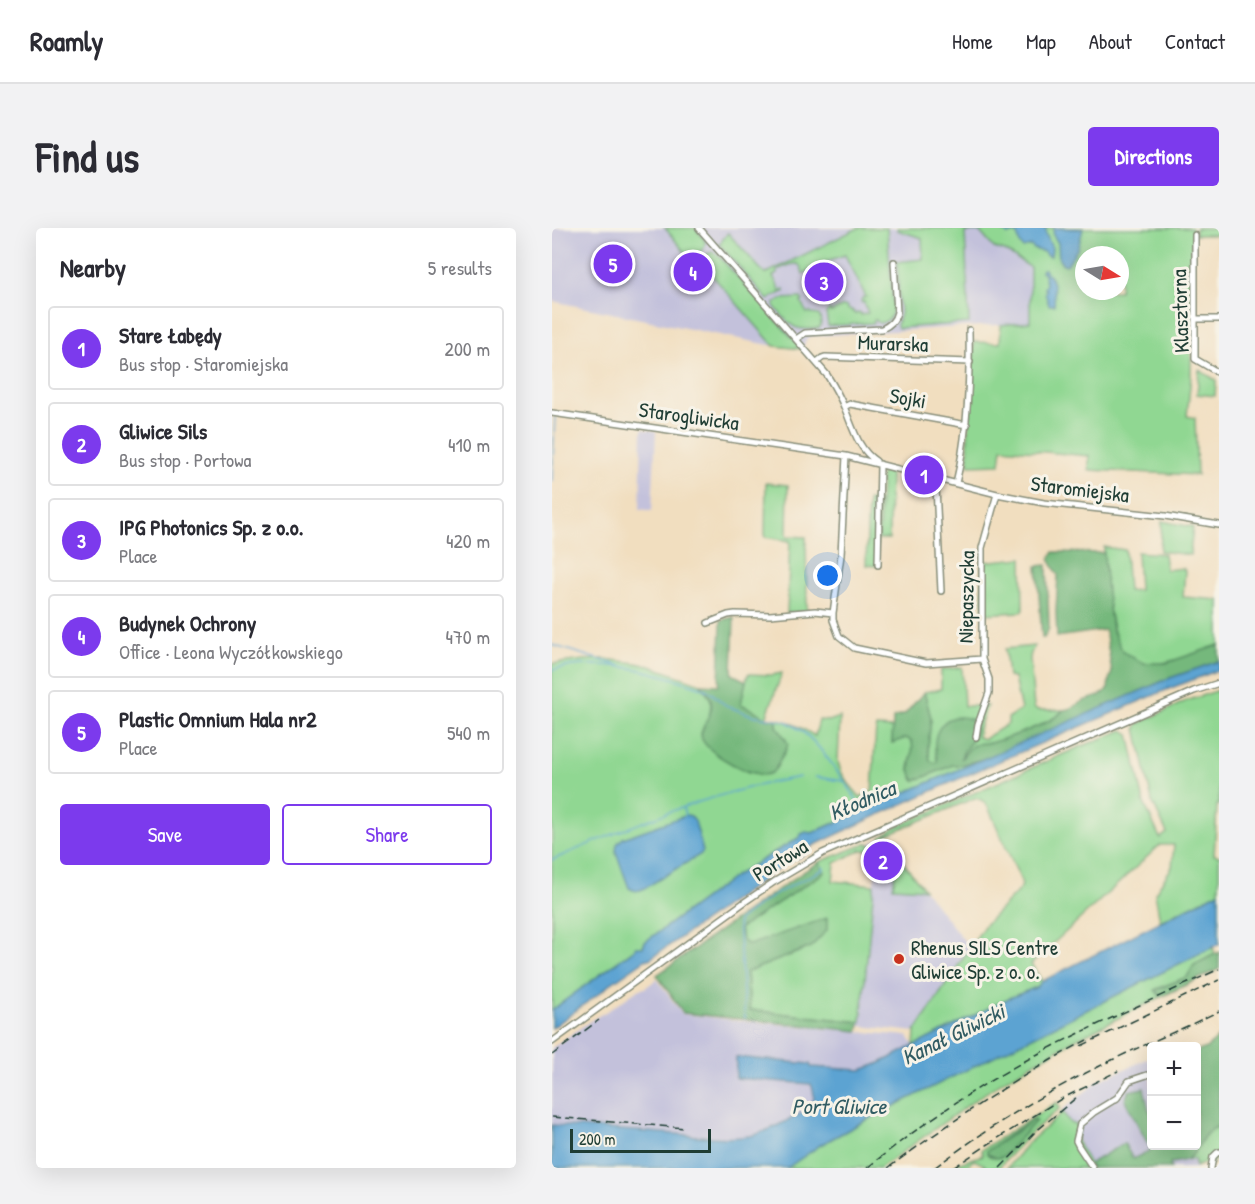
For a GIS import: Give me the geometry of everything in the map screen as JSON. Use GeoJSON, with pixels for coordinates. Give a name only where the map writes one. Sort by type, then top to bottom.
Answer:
{"type":"FeatureCollection","features":[{"type":"Feature","properties":{"kind":"street"},"geometry":{"type":"LineString","coordinates":[[699,228],[817,362],[833,384],[863,451],[857,458]]}},
{"type":"Feature","properties":{"kind":"street","name":"Klasztorna"},"geometry":{"type":"LineString","coordinates":[[1195,235],[1195,359],[1219,374]]}},
{"type":"Feature","properties":{"kind":"street"},"geometry":{"type":"LineString","coordinates":[[796,339],[805,333],[882,329],[892,324],[897,312],[894,262]]}},
{"type":"Feature","properties":{"kind":"street"},"geometry":{"type":"LineString","coordinates":[[1195,319],[1219,319]]}},
{"type":"Feature","properties":{"kind":"street"},"geometry":{"type":"LineString","coordinates":[[956,483],[967,425],[969,330]]}},
{"type":"Feature","properties":{"kind":"street","name":"Murarska"},"geometry":{"type":"LineString","coordinates":[[817,362],[825,357],[970,362]]}},
{"type":"Feature","properties":{"kind":"street","name":"Sojki"},"geometry":{"type":"LineString","coordinates":[[844,407],[850,404],[967,425]]}},
{"type":"Feature","properties":{"kind":"street","name":"Starogliwicka"},"geometry":{"type":"LineString","coordinates":[[552,413],[821,452]]}},
{"type":"Feature","properties":{"kind":"street"},"geometry":{"type":"LineString","coordinates":[[861,446],[880,464],[878,565]]}},
{"type":"Feature","properties":{"kind":"street","name":"Staromiejska"},"geometry":{"type":"LineString","coordinates":[[821,452],[857,458],[997,494],[1044,503],[1165,516],[1219,525]]}},
{"type":"Feature","properties":{"kind":"street","name":"Niepaszycka"},"geometry":{"type":"LineString","coordinates":[[846,456],[841,555],[833,620],[839,636],[854,648],[926,663],[982,659],[982,548],[997,494]]}},
{"type":"Feature","properties":{"kind":"street"},"geometry":{"type":"LineString","coordinates":[[938,478],[936,494],[941,591]]}},
{"type":"Feature","properties":{"kind":"street"},"geometry":{"type":"LineString","coordinates":[[708,623],[735,614],[770,615],[815,611],[833,613]]}},
{"type":"Feature","properties":{"kind":"street"},"geometry":{"type":"LineString","coordinates":[[976,737],[989,693],[989,679],[982,659]]}},
{"type":"Feature","properties":{"kind":"street","name":"Portowa"},"geometry":{"type":"LineString","coordinates":[[552,1042],[746,901],[823,853],[1194,691],[1219,683]]}},
{"type":"Feature","properties":{"kind":"street"},"geometry":{"type":"LineString","coordinates":[[1094,1168],[1076,1141],[1080,1124],[1117,1098],[1129,1081],[1147,1075]]}},
{"type":"Feature","properties":{"kind":"street"},"geometry":{"type":"LineString","coordinates":[[1211,1168],[1213,1157],[1219,1152]]}},
{"type":"Feature","properties":{"kind":"shaded area"},"geometry":{"type":"Polygon","coordinates":[[[552,228],[897,228],[942,244],[965,243],[965,232],[980,232],[994,248],[1005,251],[1030,267],[1030,323],[812,336],[807,338],[802,349],[774,346],[552,301],[552,228]]]}},
{"type":"Feature","properties":{"kind":"shaded area"},"geometry":{"type":"Polygon","coordinates":[[[642,429],[656,431],[652,511],[640,509],[642,429]]]}},
{"type":"Feature","properties":{"kind":"shaded area"},"geometry":{"type":"Polygon","coordinates":[[[886,835],[891,847],[969,947],[915,1032],[860,1026],[877,854],[870,844],[886,835]]]}},
{"type":"Feature","properties":{"kind":"shaded area"},"geometry":{"type":"Polygon","coordinates":[[[657,979],[682,1014],[908,1036],[914,1046],[862,1070],[787,1168],[552,1168],[552,1048],[657,979]]]}},
{"type":"Feature","properties":{"kind":"shaded area"},"geometry":{"type":"Polygon","coordinates":[[[1147,1059],[1147,1150],[1151,1150],[1133,1159],[1123,1144],[1089,1164],[1062,1110],[1100,1080],[1147,1059]]]}},
{"type":"Feature","properties":{"kind":"shaded area"},"geometry":{"type":"Polygon","coordinates":[[[1194,1159],[1195,1168],[1171,1168],[1170,1163],[1194,1159]]]}},
{"type":"Feature","properties":{"kind":"green space"},"geometry":{"type":"Polygon","coordinates":[[[665,228],[695,228],[704,239],[705,246],[695,257],[688,256],[665,228]]]}},
{"type":"Feature","properties":{"kind":"green space"},"geometry":{"type":"Polygon","coordinates":[[[858,228],[887,228],[893,306],[890,318],[879,323],[874,320],[873,323],[828,326],[826,313],[829,309],[831,312],[843,306],[855,314],[868,313],[864,302],[861,301],[863,297],[866,297],[845,255],[803,274],[801,267],[797,264],[777,270],[777,274],[773,276],[780,290],[784,289],[784,292],[768,300],[719,244],[728,233],[765,274],[858,228]]]}},
{"type":"Feature","properties":{"kind":"green space"},"geometry":{"type":"Polygon","coordinates":[[[897,228],[1192,228],[1191,376],[1187,416],[1195,418],[1197,475],[1089,470],[1089,456],[1002,448],[1000,464],[969,465],[968,439],[974,342],[1000,343],[1001,325],[1030,322],[1030,267],[1005,251],[994,248],[980,232],[965,232],[969,323],[898,328],[900,313],[897,262],[923,259],[922,238],[897,230],[897,228]]]}},
{"type":"Feature","properties":{"kind":"green space"},"geometry":{"type":"Polygon","coordinates":[[[1195,228],[1219,228],[1219,235],[1195,235],[1195,228]]]}},
{"type":"Feature","properties":{"kind":"green space"},"geometry":{"type":"Polygon","coordinates":[[[712,252],[718,255],[802,349],[774,346],[711,274],[703,270],[705,255],[712,252]]]}},
{"type":"Feature","properties":{"kind":"green space"},"geometry":{"type":"Polygon","coordinates":[[[801,298],[807,313],[819,315],[821,325],[819,328],[803,329],[792,326],[774,306],[781,299],[801,298]]]}},
{"type":"Feature","properties":{"kind":"green space"},"geometry":{"type":"Polygon","coordinates":[[[1199,370],[1216,380],[1215,396],[1197,394],[1199,370]]]}},
{"type":"Feature","properties":{"kind":"green space"},"geometry":{"type":"Polygon","coordinates":[[[881,471],[890,473],[889,539],[879,539],[881,471]]]}},
{"type":"Feature","properties":{"kind":"green space"},"geometry":{"type":"Polygon","coordinates":[[[766,483],[788,485],[787,536],[806,537],[807,611],[787,613],[790,541],[765,537],[766,483]]]}},
{"type":"Feature","properties":{"kind":"green space"},"geometry":{"type":"Polygon","coordinates":[[[868,500],[878,501],[876,566],[866,565],[868,500]]]}},
{"type":"Feature","properties":{"kind":"green space"},"geometry":{"type":"Polygon","coordinates":[[[1162,521],[1193,527],[1190,555],[1160,551],[1162,521]]]}},
{"type":"Feature","properties":{"kind":"green space"},"geometry":{"type":"Polygon","coordinates":[[[1104,547],[1125,550],[1128,591],[1139,590],[1137,552],[1164,554],[1166,570],[1183,568],[1185,571],[1183,597],[1219,600],[1219,645],[1171,661],[1151,664],[1141,662],[1123,652],[1118,644],[1111,617],[1104,547]]]}},
{"type":"Feature","properties":{"kind":"green space"},"geometry":{"type":"Polygon","coordinates":[[[1054,552],[1104,553],[1112,629],[1123,652],[1143,663],[1166,663],[1219,645],[1219,661],[1170,678],[987,758],[953,765],[915,781],[910,766],[912,741],[906,738],[892,743],[893,718],[905,714],[924,692],[931,718],[928,747],[930,761],[936,763],[936,736],[941,726],[948,720],[964,717],[976,723],[975,735],[961,759],[974,745],[991,743],[1031,729],[1059,715],[1063,710],[1100,695],[1108,689],[1112,672],[1105,630],[1057,637],[1058,575],[1049,559],[1054,552]]]}},
{"type":"Feature","properties":{"kind":"green space"},"geometry":{"type":"Polygon","coordinates":[[[1022,558],[1023,610],[983,614],[982,562],[1022,558]]]}},
{"type":"Feature","properties":{"kind":"green space"},"geometry":{"type":"Polygon","coordinates":[[[1047,565],[1049,628],[1042,638],[1037,566],[1047,565]]]}},
{"type":"Feature","properties":{"kind":"green space"},"geometry":{"type":"Polygon","coordinates":[[[734,617],[732,674],[746,681],[741,704],[766,718],[777,719],[777,726],[788,744],[776,769],[769,774],[753,773],[732,764],[713,752],[701,735],[712,705],[701,684],[719,685],[721,620],[734,617]]]}},
{"type":"Feature","properties":{"kind":"green space"},"geometry":{"type":"Polygon","coordinates":[[[1035,646],[1030,658],[1034,708],[1063,710],[1059,715],[1008,738],[975,745],[960,760],[965,748],[972,740],[947,720],[938,734],[937,761],[936,763],[930,761],[928,747],[931,718],[924,692],[941,689],[941,670],[962,667],[964,706],[987,706],[978,737],[984,739],[1008,724],[1008,718],[1021,710],[1014,678],[1008,677],[1005,649],[1035,646]]]}},
{"type":"Feature","properties":{"kind":"green space"},"geometry":{"type":"Polygon","coordinates":[[[604,659],[650,666],[701,684],[711,700],[710,714],[701,733],[702,739],[717,755],[748,772],[768,774],[776,768],[785,753],[786,739],[779,731],[776,722],[768,718],[792,724],[815,736],[819,720],[829,721],[840,717],[839,766],[846,780],[860,797],[872,792],[876,727],[893,728],[892,743],[906,738],[912,741],[913,749],[909,768],[915,781],[953,765],[987,758],[864,810],[861,806],[858,808],[861,811],[808,833],[766,857],[725,884],[645,942],[643,947],[635,949],[552,1010],[552,664],[604,659]]]}},
{"type":"Feature","properties":{"kind":"green space"},"geometry":{"type":"Polygon","coordinates":[[[782,673],[766,717],[740,704],[748,674],[782,673]]]}},
{"type":"Feature","properties":{"kind":"green space"},"geometry":{"type":"Polygon","coordinates":[[[1219,690],[1219,805],[1217,805],[1214,855],[1219,856],[1219,892],[1160,921],[1155,893],[1172,867],[1174,845],[1160,845],[1031,964],[1042,981],[1037,987],[1009,998],[914,1046],[915,1032],[984,926],[1022,885],[988,807],[979,799],[975,798],[886,835],[891,847],[924,889],[893,887],[895,873],[886,872],[888,858],[881,837],[894,828],[921,816],[1123,730],[1129,734],[1144,803],[1160,838],[1167,833],[1152,801],[1136,728],[1138,724],[1186,701],[1219,690]]]}},
{"type":"Feature","properties":{"kind":"green space"},"geometry":{"type":"Polygon","coordinates":[[[868,843],[873,846],[877,854],[874,855],[874,851],[861,850],[835,863],[833,881],[874,885],[861,1022],[750,1010],[747,972],[811,947],[749,945],[742,940],[740,928],[824,872],[819,862],[868,843]]]}},
{"type":"Feature","properties":{"kind":"green space"},"geometry":{"type":"Polygon","coordinates":[[[819,862],[825,872],[740,928],[742,940],[749,945],[827,918],[827,930],[811,947],[747,972],[750,1010],[861,1022],[858,1031],[683,1013],[657,975],[819,862]]]}},
{"type":"Feature","properties":{"kind":"green space"},"geometry":{"type":"Polygon","coordinates":[[[1213,947],[1215,954],[1194,965],[1187,977],[1156,989],[1161,997],[1076,1039],[1008,1078],[880,1168],[787,1168],[822,1144],[872,1117],[1213,947]]]}},
{"type":"Feature","properties":{"kind":"green space"},"geometry":{"type":"Polygon","coordinates":[[[1219,952],[1219,969],[1161,997],[1155,990],[1187,977],[1194,965],[1219,952]]]}},
{"type":"Feature","properties":{"kind":"green space"},"geometry":{"type":"Polygon","coordinates":[[[1219,1037],[1219,1126],[1207,1133],[1201,1142],[1201,1050],[1219,1037]]]}},
{"type":"Feature","properties":{"kind":"green space"},"geometry":{"type":"Polygon","coordinates":[[[1144,1088],[1147,1102],[1147,1142],[1125,1100],[1129,1091],[1144,1088]]]}},
{"type":"Feature","properties":{"kind":"green space"},"geometry":{"type":"Polygon","coordinates":[[[1057,1102],[1060,1108],[1034,1130],[998,1168],[982,1168],[985,1165],[974,1160],[964,1168],[953,1168],[960,1163],[983,1155],[981,1150],[1057,1102]],[[1035,1119],[987,1151],[989,1156],[997,1158],[1008,1151],[1035,1119]]]}},
{"type":"Feature","properties":{"kind":"green space"},"geometry":{"type":"Polygon","coordinates":[[[1063,1112],[1070,1123],[1080,1126],[1076,1139],[1091,1168],[1007,1168],[1027,1144],[1063,1112]]]}},
{"type":"Feature","properties":{"kind":"green space"},"geometry":{"type":"Polygon","coordinates":[[[1035,1119],[1036,1121],[1003,1157],[997,1158],[987,1154],[987,1151],[1035,1119]]]}},
{"type":"Feature","properties":{"kind":"green space"},"geometry":{"type":"Polygon","coordinates":[[[1219,1126],[1219,1155],[1213,1163],[1206,1162],[1196,1167],[1194,1159],[1187,1160],[1195,1150],[1201,1150],[1201,1141],[1212,1129],[1219,1126]]]}},
{"type":"Feature","properties":{"kind":"green space"},"geometry":{"type":"Polygon","coordinates":[[[1124,1143],[1133,1159],[1151,1150],[1196,1150],[1185,1160],[1170,1163],[1171,1168],[1091,1168],[1089,1164],[1124,1143]]]}},
{"type":"Feature","properties":{"kind":"water"},"geometry":{"type":"Polygon","coordinates":[[[999,228],[1017,230],[1019,228],[1046,228],[1052,248],[1051,256],[1031,246],[1023,248],[1017,234],[1008,235],[999,228]]]}},
{"type":"Feature","properties":{"kind":"water"},"geometry":{"type":"Polygon","coordinates":[[[1054,228],[1083,229],[1079,246],[1075,246],[1075,253],[1067,265],[1059,260],[1058,243],[1053,235],[1054,228]]]}},
{"type":"Feature","properties":{"kind":"water"},"geometry":{"type":"Polygon","coordinates":[[[1042,269],[1051,279],[1054,305],[1049,305],[1045,293],[1046,284],[1042,269]]]}},
{"type":"Feature","properties":{"kind":"water"},"geometry":{"type":"Polygon","coordinates":[[[1219,661],[1219,670],[1171,688],[981,769],[811,847],[810,852],[786,864],[645,960],[552,1028],[552,1010],[635,947],[643,947],[645,942],[735,876],[800,837],[801,834],[812,833],[860,812],[858,807],[861,806],[865,810],[1170,678],[1219,661]]]}},
{"type":"Feature","properties":{"kind":"water"},"geometry":{"type":"Polygon","coordinates":[[[687,815],[695,821],[703,851],[701,854],[643,889],[636,891],[629,888],[616,852],[617,844],[623,838],[687,815]]]}},
{"type":"Feature","properties":{"kind":"water"},"geometry":{"type":"Polygon","coordinates":[[[1219,892],[1219,944],[872,1117],[822,1144],[787,1168],[552,1168],[552,1125],[722,1138],[750,1136],[767,1130],[809,1107],[814,1095],[811,1084],[736,1078],[736,1057],[810,1064],[811,1067],[861,1070],[878,1064],[1009,998],[1037,987],[1042,981],[1219,892]]]}},
{"type":"Feature","properties":{"kind":"waterway"},"geometry":{"type":"LineString","coordinates":[[552,481],[555,417]]}},
{"type":"Feature","properties":{"kind":"waterway"},"geometry":{"type":"LineString","coordinates":[[552,645],[620,666]]}},
{"type":"Feature","properties":{"kind":"waterway","name":"Kłodnica"},"geometry":{"type":"LineString","coordinates":[[552,670],[571,666],[609,665],[667,676],[703,688],[729,707],[787,722],[817,745],[857,802]]}},
{"type":"Feature","properties":{"kind":"waterway"},"geometry":{"type":"LineString","coordinates":[[552,860],[643,822],[704,800],[767,783],[800,777]]}},
{"type":"Feature","properties":{"kind":"waterway"},"geometry":{"type":"LineString","coordinates":[[815,777],[843,781]]}},
{"type":"Feature","properties":{"kind":"waterway"},"geometry":{"type":"LineString","coordinates":[[683,808],[685,816]]}},
{"type":"Feature","properties":{"kind":"waterway"},"geometry":{"type":"LineString","coordinates":[[745,1019],[738,921],[768,899],[824,869],[823,867]]}},
{"type":"Feature","properties":{"kind":"railway"},"geometry":{"type":"LineString","coordinates":[[867,1168],[950,1107],[1015,1066],[1219,969]]}},
{"type":"Feature","properties":{"kind":"railway"},"geometry":{"type":"LineString","coordinates":[[1081,1046],[1219,980]]}},
{"type":"Feature","properties":{"kind":"railway"},"geometry":{"type":"LineString","coordinates":[[934,1168],[973,1140],[1055,1089],[1219,1011]]}},
{"type":"Feature","properties":{"kind":"railway"},"geometry":{"type":"LineString","coordinates":[[552,1055],[599,1020]]}},
{"type":"Feature","properties":{"kind":"railway"},"geometry":{"type":"LineString","coordinates":[[888,1168],[985,1100],[1087,1040]]}},
{"type":"Feature","properties":{"kind":"railway"},"geometry":{"type":"LineString","coordinates":[[953,1168],[1061,1099],[1118,1071]]}},
{"type":"Feature","properties":{"kind":"railway"},"geometry":{"type":"LineString","coordinates":[[1000,1168],[1034,1133],[1077,1097]]}},
{"type":"Feature","properties":{"kind":"railway"},"geometry":{"type":"LineString","coordinates":[[552,1117],[684,1128]]}},
{"type":"Feature","properties":{"kind":"place","name":"Plastic Omnium Hala nr2"},"geometry":{"type":"Point","coordinates":[613,264]}},
{"type":"Feature","properties":{"kind":"place","name":"Budynek Ochrony"},"geometry":{"type":"Point","coordinates":[693,272]}},
{"type":"Feature","properties":{"kind":"place","name":"IPG Photonics Sp. z o.o."},"geometry":{"type":"Point","coordinates":[824,282]}},
{"type":"Feature","properties":{"kind":"place","name":"Stare Łabędy"},"geometry":{"type":"Point","coordinates":[924,475]}},
{"type":"Feature","properties":{"kind":"place","name":"Gliwice Sils"},"geometry":{"type":"Point","coordinates":[883,861]}},
{"type":"Feature","properties":{"kind":"place","name":"Rhenus SILS Centre Gliwice Sp. z o. o."},"geometry":{"type":"Point","coordinates":[899,959]}},
{"type":"Feature","properties":{"kind":"water label","name":"Kanał Gliwicki"},"geometry":{"type":"Point","coordinates":[953,1034]}},
{"type":"Feature","properties":{"kind":"water label","name":"Port Gliwice"},"geometry":{"type":"Point","coordinates":[839,1106]}}]}
